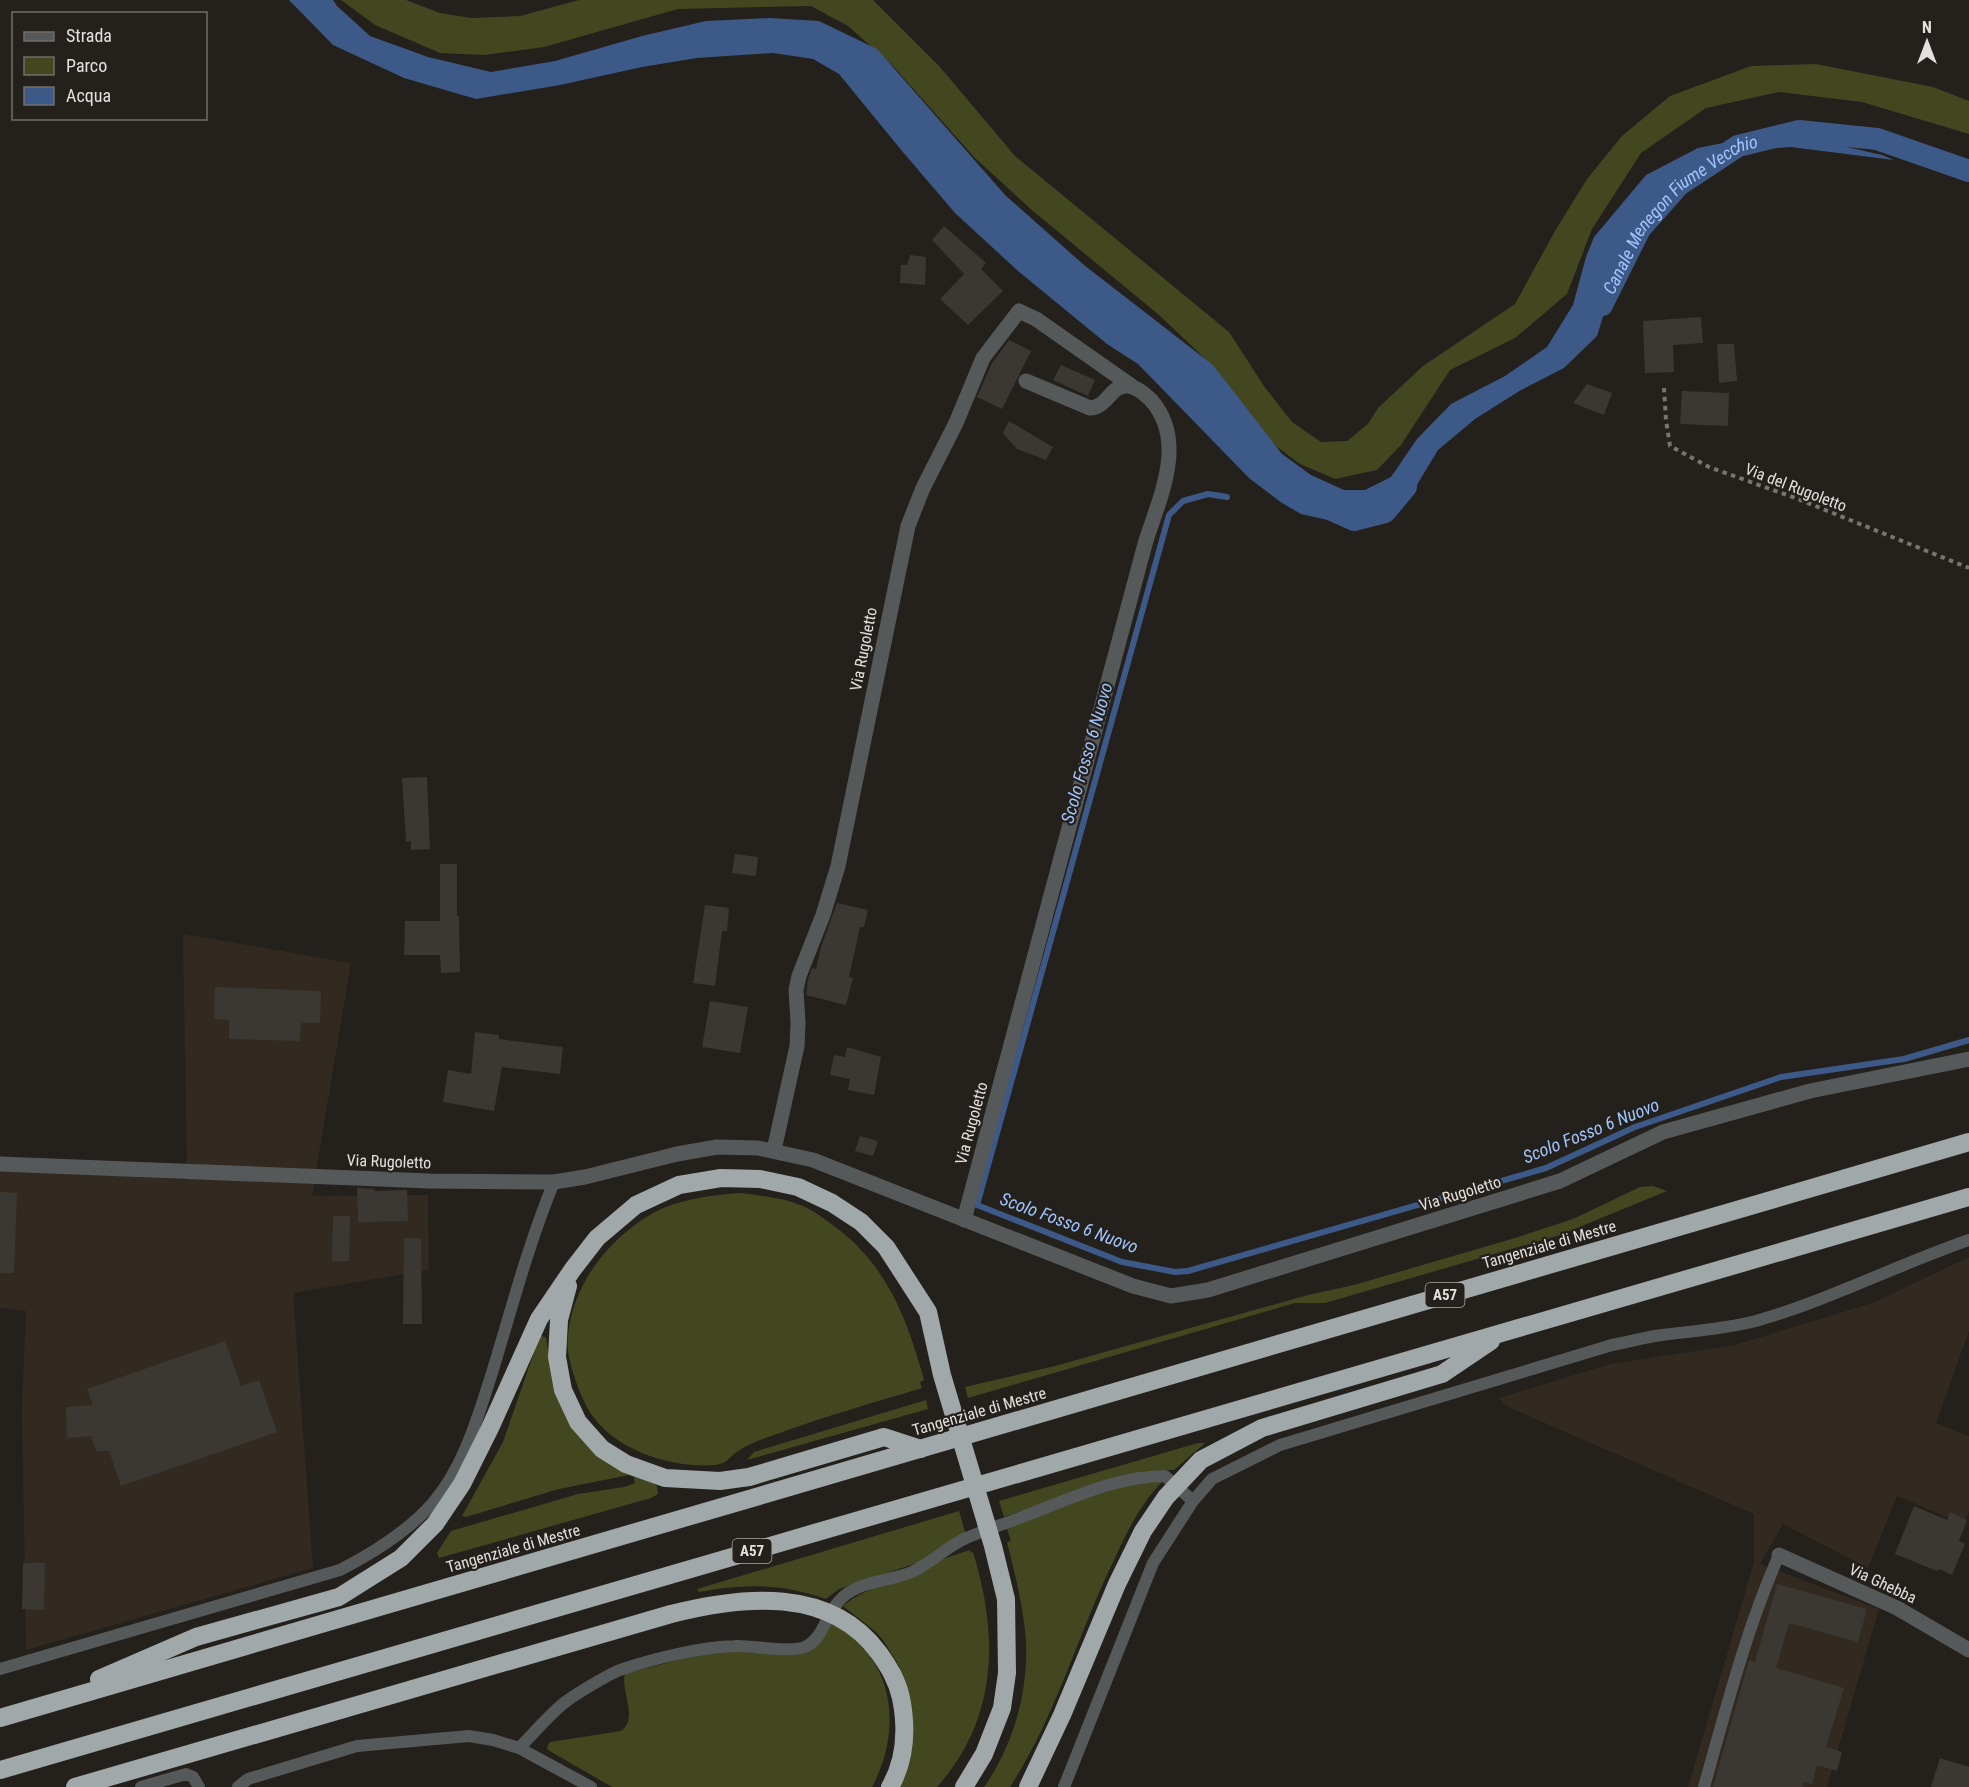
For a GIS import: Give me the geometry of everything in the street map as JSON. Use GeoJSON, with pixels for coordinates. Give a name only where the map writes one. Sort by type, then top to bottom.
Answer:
{"type":"FeatureCollection","features":[{"type":"Feature","properties":{"kind":"highway","name":"Tangenziale di Mestre"},"geometry":{"type":"LineString","coordinates":[[0,1718],[1969,1142]]}},
{"type":"Feature","properties":{"kind":"highway","name":"A57"},"geometry":{"type":"LineString","coordinates":[[29,1710],[195,1637],[339,1597],[401,1557],[435,1524],[462,1484],[539,1319],[597,1238],[636,1205],[679,1185],[721,1178],[760,1179],[798,1187],[832,1203],[861,1222],[886,1247],[928,1312],[942,1375],[993,1546],[1006,1599],[1007,1673],[1002,1708],[984,1754],[964,1787]]}},
{"type":"Feature","properties":{"kind":"highway","name":"A57"},"geometry":{"type":"LineString","coordinates":[[0,1770],[1969,1197]]}},
{"type":"Feature","properties":{"kind":"highway","name":"A57"},"geometry":{"type":"LineString","coordinates":[[573,1269],[559,1320],[557,1357],[564,1390],[578,1422],[602,1449],[626,1464],[665,1478],[720,1481],[749,1477],[884,1437],[921,1449]]}},
{"type":"Feature","properties":{"kind":"highway","name":"A57"},"geometry":{"type":"LineString","coordinates":[[1028,1787],[1143,1530],[1166,1497],[1201,1460],[1262,1428],[1442,1374],[1505,1332]]}},
{"type":"Feature","properties":{"kind":"highway"},"geometry":{"type":"LineString","coordinates":[[75,1787],[710,1604],[745,1600],[773,1600],[822,1609],[839,1617],[871,1642],[892,1672],[899,1691],[905,1729],[900,1767],[891,1787]]}},
{"type":"Feature","properties":{"kind":"street","name":"Via Rugoletto"},"geometry":{"type":"LineString","coordinates":[[774,1150],[797,1046],[796,990],[799,976],[824,915],[838,866],[908,526],[923,488],[956,423],[983,358],[1019,310],[1036,319],[1148,396],[1162,415],[1169,434],[1170,459],[1142,555],[964,1220]]}},
{"type":"Feature","properties":{"kind":"street"},"geometry":{"type":"LineString","coordinates":[[1026,381],[1090,408],[1100,406],[1120,387],[1133,387]]}},
{"type":"Feature","properties":{"kind":"street","name":"Via Rugoletto"},"geometry":{"type":"LineString","coordinates":[[0,1164],[430,1181],[554,1182],[717,1147],[774,1150],[813,1160],[1133,1286],[1171,1296],[1187,1295],[1219,1287],[1560,1181],[1663,1132],[1810,1090],[1969,1059]]}},
{"type":"Feature","properties":{"kind":"street","name":"Via Ghebba"},"geometry":{"type":"LineString","coordinates":[[1779,1556],[1897,1608],[1969,1650]]}},
{"type":"Feature","properties":{"kind":"lane"},"geometry":{"type":"LineString","coordinates":[[0,1669],[340,1570],[369,1555],[399,1534],[431,1505],[445,1487],[472,1434],[536,1226],[554,1182]]}},
{"type":"Feature","properties":{"kind":"lane"},"geometry":{"type":"LineString","coordinates":[[1064,1787],[1153,1563],[1193,1502],[1212,1479],[1280,1445],[1612,1346],[1659,1335],[1718,1330],[1757,1320],[1862,1284],[1930,1254],[1969,1240]]}},
{"type":"Feature","properties":{"kind":"lane"},"geometry":{"type":"LineString","coordinates":[[519,1748],[565,1702],[621,1669],[725,1646],[751,1645],[790,1650],[805,1648],[822,1630],[831,1609],[844,1595],[855,1589],[911,1572],[962,1540],[1107,1486],[1144,1476],[1165,1476],[1193,1502]]}},
{"type":"Feature","properties":{"kind":"lane"},"geometry":{"type":"LineString","coordinates":[[1704,1787],[1739,1663],[1768,1580],[1779,1556]]}},
{"type":"Feature","properties":{"kind":"lane"},"geometry":{"type":"LineString","coordinates":[[238,1787],[248,1779],[357,1746],[469,1736],[519,1748],[591,1787]]}},
{"type":"Feature","properties":{"kind":"lane"},"geometry":{"type":"LineString","coordinates":[[141,1787],[186,1774],[193,1777],[199,1787]]}},
{"type":"Feature","properties":{"kind":"path","name":"Via del Rugoletto"},"geometry":{"type":"LineString","coordinates":[[1664,388],[1665,420],[1670,446],[1709,467],[1798,499],[1969,568]]}},
{"type":"Feature","properties":{"kind":"shaded area"},"geometry":{"type":"Polygon","coordinates":[[[183,934],[351,963],[312,1196],[428,1195],[429,1270],[293,1293],[313,1568],[26,1650],[22,1407],[26,1311],[0,1308],[0,1169],[187,1180],[183,934]]]}},
{"type":"Feature","properties":{"kind":"shaded area"},"geometry":{"type":"Polygon","coordinates":[[[1969,1257],[1969,1331],[1936,1423],[1969,1436],[1969,1511],[1963,1524],[1897,1496],[1868,1568],[1783,1524],[1760,1564],[1879,1609],[1827,1787],[1688,1787],[1754,1562],[1754,1514],[1508,1407],[1499,1398],[1610,1364],[1735,1345],[1875,1302],[1969,1257]]]}},
{"type":"Feature","properties":{"kind":"green space"},"geometry":{"type":"Polygon","coordinates":[[[341,0],[406,0],[440,13],[471,18],[520,16],[579,0],[873,0],[940,67],[1015,156],[1229,332],[1264,386],[1292,422],[1321,442],[1347,441],[1368,424],[1378,408],[1423,366],[1515,304],[1587,179],[1622,136],[1670,96],[1751,66],[1816,64],[1933,87],[1969,101],[1969,134],[1862,102],[1779,92],[1706,108],[1641,153],[1592,229],[1567,294],[1515,338],[1450,370],[1401,445],[1377,470],[1335,479],[1300,464],[1246,420],[1217,370],[1159,315],[1033,211],[975,158],[892,65],[848,26],[811,6],[678,9],[544,47],[485,55],[440,53],[375,25],[341,0]]]}},
{"type":"Feature","properties":{"kind":"green space"},"geometry":{"type":"Polygon","coordinates":[[[1653,1186],[1667,1191],[1560,1235],[1325,1303],[1295,1303],[968,1398],[965,1387],[1055,1366],[1308,1295],[1354,1285],[1515,1238],[1573,1219],[1640,1187],[1653,1186]]]}},
{"type":"Feature","properties":{"kind":"green space"},"geometry":{"type":"Polygon","coordinates":[[[741,1193],[780,1199],[807,1208],[834,1226],[868,1258],[892,1294],[902,1314],[924,1380],[920,1382],[922,1388],[767,1438],[742,1449],[719,1464],[684,1464],[653,1457],[637,1451],[610,1434],[590,1413],[570,1361],[568,1336],[571,1316],[587,1278],[598,1261],[627,1231],[661,1209],[680,1202],[741,1193]]]}},
{"type":"Feature","properties":{"kind":"green space"},"geometry":{"type":"Polygon","coordinates":[[[540,1335],[546,1338],[554,1385],[561,1405],[657,1486],[658,1494],[651,1498],[439,1558],[437,1553],[451,1531],[578,1494],[624,1487],[635,1483],[634,1477],[629,1475],[559,1489],[466,1517],[462,1516],[503,1442],[540,1335]]]}},
{"type":"Feature","properties":{"kind":"green space"},"geometry":{"type":"Polygon","coordinates":[[[926,1400],[928,1409],[747,1460],[754,1452],[926,1400]]]}},
{"type":"Feature","properties":{"kind":"green space"},"geometry":{"type":"Polygon","coordinates":[[[1198,1443],[1205,1443],[1174,1470],[1148,1471],[1109,1480],[1004,1517],[999,1501],[1198,1443]]]}},
{"type":"Feature","properties":{"kind":"green space"},"geometry":{"type":"Polygon","coordinates":[[[1139,1481],[1163,1481],[1142,1508],[1125,1537],[1041,1732],[1010,1787],[984,1787],[1011,1737],[1021,1700],[1026,1662],[1025,1630],[1007,1542],[1011,1541],[1007,1529],[1060,1507],[1139,1481]]]}},
{"type":"Feature","properties":{"kind":"green space"},"geometry":{"type":"Polygon","coordinates":[[[959,1511],[966,1535],[938,1548],[920,1562],[839,1589],[826,1599],[793,1590],[763,1586],[732,1587],[699,1592],[697,1589],[959,1511]]]}},
{"type":"Feature","properties":{"kind":"green space"},"geometry":{"type":"Polygon","coordinates":[[[970,1550],[971,1553],[973,1552],[987,1615],[988,1676],[982,1705],[972,1733],[957,1761],[937,1787],[897,1787],[906,1683],[898,1664],[883,1640],[843,1606],[885,1583],[970,1550]]]}},
{"type":"Feature","properties":{"kind":"green space"},"geometry":{"type":"Polygon","coordinates":[[[831,1618],[837,1621],[869,1655],[885,1686],[890,1720],[888,1738],[885,1755],[872,1787],[612,1787],[548,1750],[550,1742],[621,1731],[629,1719],[625,1674],[715,1650],[793,1655],[831,1618]]]}},
{"type":"Feature","properties":{"kind":"water"},"geometry":{"type":"Polygon","coordinates":[[[289,0],[333,0],[370,36],[428,57],[491,72],[555,61],[642,36],[706,21],[770,18],[819,21],[877,49],[1006,196],[1084,265],[1213,365],[1282,454],[1311,475],[1344,490],[1365,490],[1391,477],[1417,439],[1451,404],[1505,376],[1547,347],[1573,305],[1594,237],[1646,175],[1698,148],[1758,136],[1807,138],[1882,155],[1894,160],[1790,147],[1741,151],[1709,163],[1674,186],[1640,225],[1621,259],[1597,336],[1564,368],[1521,390],[1475,419],[1438,450],[1415,488],[1379,516],[1337,522],[1301,514],[1249,478],[1138,364],[1107,344],[1018,271],[955,213],[839,74],[813,59],[773,53],[697,58],[476,99],[404,78],[333,45],[289,0]]]}},
{"type":"Feature","properties":{"kind":"building"},"geometry":{"type":"Polygon","coordinates":[[[944,226],[986,263],[981,269],[1003,291],[968,325],[940,299],[964,274],[932,240],[944,226]]]}},
{"type":"Feature","properties":{"kind":"building"},"geometry":{"type":"Polygon","coordinates":[[[910,255],[926,257],[925,285],[900,283],[901,265],[907,265],[910,255]]]}},
{"type":"Feature","properties":{"kind":"building"},"geometry":{"type":"Polygon","coordinates":[[[1701,317],[1703,343],[1673,345],[1674,372],[1645,373],[1643,321],[1701,317]]]}},
{"type":"Feature","properties":{"kind":"building"},"geometry":{"type":"Polygon","coordinates":[[[1009,340],[1031,351],[1002,409],[977,397],[992,363],[1009,340]]]}},
{"type":"Feature","properties":{"kind":"building"},"geometry":{"type":"Polygon","coordinates":[[[1717,344],[1734,344],[1737,381],[1719,383],[1717,344]]]}},
{"type":"Feature","properties":{"kind":"building"},"geometry":{"type":"Polygon","coordinates":[[[1061,365],[1095,380],[1088,396],[1053,380],[1061,365]]]}},
{"type":"Feature","properties":{"kind":"building"},"geometry":{"type":"Polygon","coordinates":[[[1587,384],[1612,393],[1604,415],[1573,403],[1587,384]]]}},
{"type":"Feature","properties":{"kind":"building"},"geometry":{"type":"Polygon","coordinates":[[[1682,391],[1729,393],[1728,426],[1680,424],[1682,391]]]}},
{"type":"Feature","properties":{"kind":"building"},"geometry":{"type":"Polygon","coordinates":[[[1009,421],[1053,447],[1046,460],[1017,449],[1003,433],[1009,421]]]}},
{"type":"Feature","properties":{"kind":"building"},"geometry":{"type":"Polygon","coordinates":[[[427,777],[430,849],[411,850],[411,841],[406,842],[402,778],[427,777]]]}},
{"type":"Feature","properties":{"kind":"building"},"geometry":{"type":"Polygon","coordinates":[[[735,854],[758,857],[756,876],[732,873],[735,854]]]}},
{"type":"Feature","properties":{"kind":"building"},"geometry":{"type":"Polygon","coordinates":[[[440,864],[457,864],[460,972],[441,973],[440,955],[404,955],[405,921],[440,921],[440,864]]]}},
{"type":"Feature","properties":{"kind":"building"},"geometry":{"type":"Polygon","coordinates":[[[837,903],[868,910],[864,927],[860,927],[849,977],[853,978],[846,1005],[806,995],[808,979],[812,968],[816,969],[821,947],[837,903]]]}},
{"type":"Feature","properties":{"kind":"building"},"geometry":{"type":"Polygon","coordinates":[[[705,905],[729,908],[727,931],[722,931],[715,986],[693,983],[705,905]]]}},
{"type":"Feature","properties":{"kind":"building"},"geometry":{"type":"Polygon","coordinates":[[[215,987],[321,991],[320,1023],[301,1023],[300,1041],[229,1039],[229,1020],[214,1019],[215,987]]]}},
{"type":"Feature","properties":{"kind":"building"},"geometry":{"type":"Polygon","coordinates":[[[710,1001],[748,1007],[740,1053],[702,1047],[710,1001]]]}},
{"type":"Feature","properties":{"kind":"building"},"geometry":{"type":"Polygon","coordinates":[[[475,1032],[499,1035],[499,1039],[563,1047],[560,1074],[502,1067],[494,1111],[443,1102],[448,1070],[471,1074],[475,1032]]]}},
{"type":"Feature","properties":{"kind":"building"},"geometry":{"type":"Polygon","coordinates":[[[847,1047],[881,1057],[874,1095],[848,1090],[850,1079],[830,1075],[834,1055],[845,1057],[847,1047]]]}},
{"type":"Feature","properties":{"kind":"building"},"geometry":{"type":"Polygon","coordinates":[[[860,1136],[878,1141],[873,1156],[855,1151],[860,1136]]]}},
{"type":"Feature","properties":{"kind":"building"},"geometry":{"type":"Polygon","coordinates":[[[357,1188],[374,1189],[374,1191],[407,1190],[408,1221],[358,1222],[357,1188]]]}},
{"type":"Feature","properties":{"kind":"building"},"geometry":{"type":"Polygon","coordinates":[[[0,1192],[17,1193],[14,1273],[0,1273],[0,1192]]]}},
{"type":"Feature","properties":{"kind":"building"},"geometry":{"type":"Polygon","coordinates":[[[333,1216],[350,1216],[349,1261],[332,1261],[333,1216]]]}},
{"type":"Feature","properties":{"kind":"building"},"geometry":{"type":"Polygon","coordinates":[[[404,1238],[421,1238],[422,1324],[403,1324],[404,1238]]]}},
{"type":"Feature","properties":{"kind":"building"},"geometry":{"type":"Polygon","coordinates":[[[225,1341],[241,1386],[259,1380],[277,1432],[121,1486],[109,1451],[96,1451],[91,1436],[67,1438],[66,1407],[93,1405],[87,1389],[225,1341]]]}},
{"type":"Feature","properties":{"kind":"building"},"geometry":{"type":"Polygon","coordinates":[[[1914,1506],[1947,1520],[1950,1512],[1967,1520],[1959,1541],[1965,1544],[1952,1575],[1895,1554],[1914,1506]]]}},
{"type":"Feature","properties":{"kind":"building"},"geometry":{"type":"Polygon","coordinates":[[[23,1563],[45,1563],[44,1610],[22,1609],[23,1563]]]}},
{"type":"Feature","properties":{"kind":"building"},"geometry":{"type":"Polygon","coordinates":[[[1777,1584],[1867,1609],[1858,1642],[1789,1623],[1776,1668],[1844,1688],[1826,1747],[1842,1752],[1837,1771],[1817,1765],[1812,1784],[1804,1782],[1802,1787],[1713,1787],[1749,1660],[1755,1662],[1777,1584]]]}},
{"type":"Feature","properties":{"kind":"building"},"geometry":{"type":"Polygon","coordinates":[[[1940,1758],[1969,1767],[1969,1787],[1931,1787],[1940,1758]]]}},
{"type":"Feature","properties":{"kind":"waterway","name":"Canale Menegon Fiume Vecchio"},"geometry":{"type":"LineString","coordinates":[[1602,305],[1640,229],[1679,185],[1738,146],[1799,131],[1877,139],[1969,171]]}},
{"type":"Feature","properties":{"kind":"waterway","name":"Canale Menegon Fiume Vecchio"},"geometry":{"type":"LineString","coordinates":[[1325,507],[1354,520],[1385,512],[1406,487]]}},
{"type":"Feature","properties":{"kind":"waterway","name":"Scolo Fosso 6 Nuovo"},"geometry":{"type":"LineString","coordinates":[[1227,497],[1208,494],[1183,501],[1169,515],[977,1205],[1122,1262],[1175,1272],[1188,1271],[1546,1168],[1635,1127],[1781,1077],[1904,1059],[1969,1040]]}}]}
